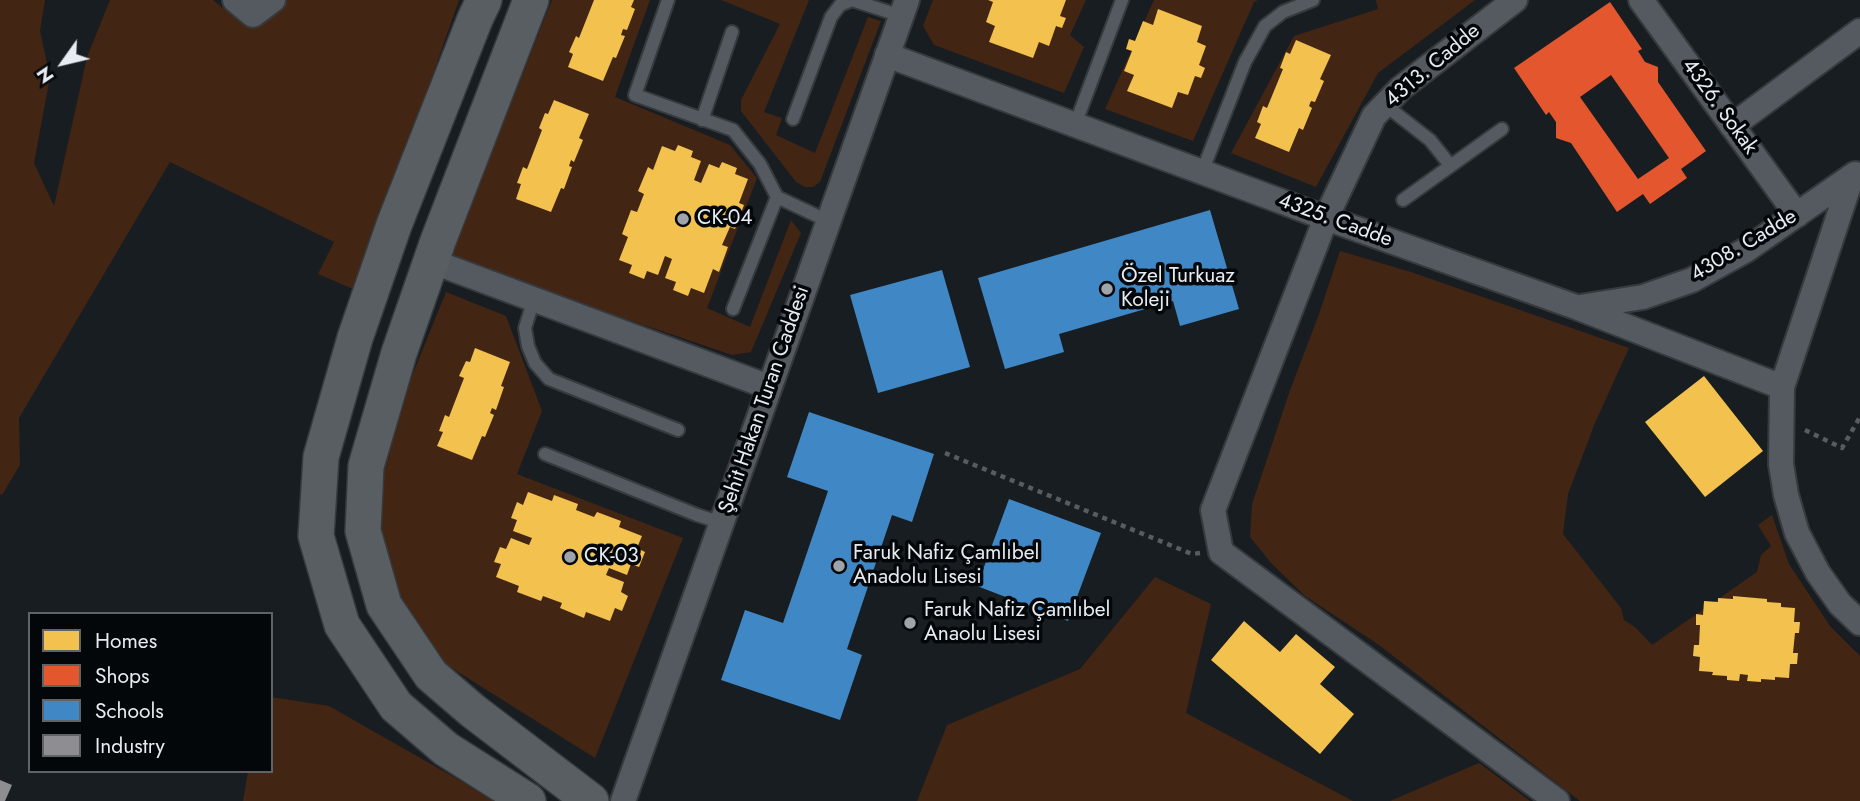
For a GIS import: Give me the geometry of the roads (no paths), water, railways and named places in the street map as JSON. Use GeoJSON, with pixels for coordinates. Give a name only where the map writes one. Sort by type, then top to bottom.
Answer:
{"type":"FeatureCollection","features":[{"type":"Feature","properties":{"kind":"street"},"geometry":{"type":"LineString","coordinates":[[234,0],[253,15],[273,0]]}},
{"type":"Feature","properties":{"kind":"street"},"geometry":{"type":"LineString","coordinates":[[484,0],[394,225],[355,338],[321,457],[316,536],[342,625],[396,706],[446,749],[528,801]]}},
{"type":"Feature","properties":{"kind":"street"},"geometry":{"type":"LineString","coordinates":[[531,0],[431,261],[399,353],[366,466],[363,531],[384,605],[431,675],[473,711],[592,801]]}},
{"type":"Feature","properties":{"kind":"street","name":"4313. Cadde"},"geometry":{"type":"LineString","coordinates":[[1515,0],[1401,88],[1374,116],[1326,218],[1213,510],[1221,552],[1557,801]]}},
{"type":"Feature","properties":{"kind":"street","name":"4326. Sokak"},"geometry":{"type":"LineString","coordinates":[[1642,0],[1797,215]]}},
{"type":"Feature","properties":{"kind":"street","name":"Şehit Hakan Turan Caddesi"},"geometry":{"type":"LineString","coordinates":[[623,801],[904,8]]}},
{"type":"Feature","properties":{"kind":"street"},"geometry":{"type":"LineString","coordinates":[[1732,125],[1860,31]]}},
{"type":"Feature","properties":{"kind":"street","name":"4325. Cadde"},"geometry":{"type":"LineString","coordinates":[[887,55],[1326,218],[1576,307],[1783,387]]}},
{"type":"Feature","properties":{"kind":"street"},"geometry":{"type":"LineString","coordinates":[[1856,172],[1783,387],[1781,464],[1786,495],[1797,533],[1818,573],[1840,604],[1860,623]]}},
{"type":"Feature","properties":{"kind":"street","name":"4308. Cadde"},"geometry":{"type":"LineString","coordinates":[[1576,307],[1643,298],[1692,280],[1745,250],[1856,172]]}},
{"type":"Feature","properties":{"kind":"street"},"geometry":{"type":"LineString","coordinates":[[431,261],[769,387]]}},
{"type":"Feature","properties":{"kind":"lane"},"geometry":{"type":"LineString","coordinates":[[668,0],[635,95],[733,130],[760,164],[777,197],[828,221]]}},
{"type":"Feature","properties":{"kind":"lane"},"geometry":{"type":"LineString","coordinates":[[793,119],[831,17],[840,5],[852,0],[904,8]]}},
{"type":"Feature","properties":{"kind":"lane"},"geometry":{"type":"LineString","coordinates":[[1075,125],[1122,0]]}},
{"type":"Feature","properties":{"kind":"lane"},"geometry":{"type":"LineString","coordinates":[[1202,172],[1245,62],[1265,26],[1283,12],[1312,0]]}},
{"type":"Feature","properties":{"kind":"lane"},"geometry":{"type":"LineString","coordinates":[[702,120],[732,32]]}},
{"type":"Feature","properties":{"kind":"lane"},"geometry":{"type":"LineString","coordinates":[[1385,105],[1430,140],[1450,165]]}},
{"type":"Feature","properties":{"kind":"lane"},"geometry":{"type":"LineString","coordinates":[[1403,200],[1502,129]]}},
{"type":"Feature","properties":{"kind":"lane"},"geometry":{"type":"LineString","coordinates":[[733,309],[777,197]]}},
{"type":"Feature","properties":{"kind":"lane"},"geometry":{"type":"LineString","coordinates":[[534,299],[525,328],[528,346],[535,363],[549,379],[678,430]]}},
{"type":"Feature","properties":{"kind":"lane"},"geometry":{"type":"LineString","coordinates":[[545,454],[722,523]]}},
{"type":"Feature","properties":{"kind":"place","name":"CK-04"},"geometry":{"type":"Point","coordinates":[683,219]}},
{"type":"Feature","properties":{"kind":"place","name":"Özel Turkuaz Koleji"},"geometry":{"type":"Point","coordinates":[1107,289]}},
{"type":"Feature","properties":{"kind":"place","name":"CK-03"},"geometry":{"type":"Point","coordinates":[570,557]}},
{"type":"Feature","properties":{"kind":"place","name":"Faruk Nafiz Çamlıbel Anadolu Lisesi"},"geometry":{"type":"Point","coordinates":[839,566]}},
{"type":"Feature","properties":{"kind":"place","name":"Faruk Nafiz Çamlıbel Anaolu Lisesi"},"geometry":{"type":"Point","coordinates":[910,623]}}]}
